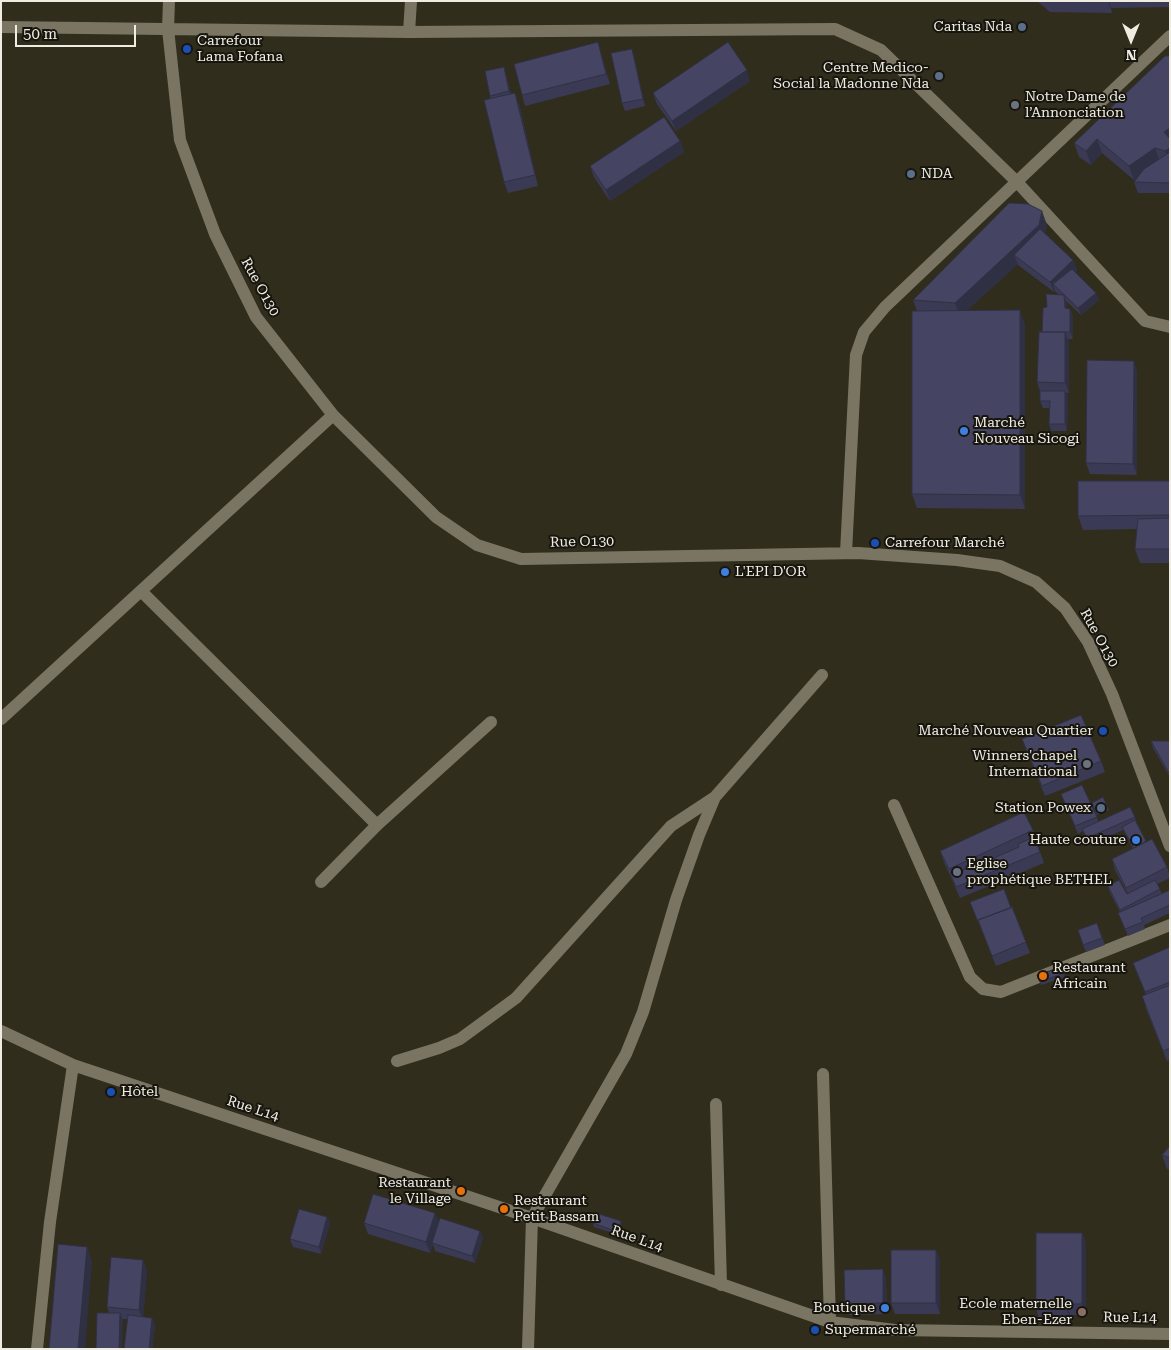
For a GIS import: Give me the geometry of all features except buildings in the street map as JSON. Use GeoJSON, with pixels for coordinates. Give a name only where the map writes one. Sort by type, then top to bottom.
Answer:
{"type":"FeatureCollection","features":[{"type":"Feature","properties":{"kind":"street","name":"Rue O130"},"geometry":{"type":"LineString","coordinates":[[169,1],[168,30],[180,140],[215,234],[256,316],[333,414],[436,516],[477,545],[521,559],[846,553],[956,560],[1000,566],[1036,582],[1065,608],[1088,642],[1112,694],[1170,846]]}},
{"type":"Feature","properties":{"kind":"street"},"geometry":{"type":"LineString","coordinates":[[409,32],[411,1]]}},
{"type":"Feature","properties":{"kind":"street"},"geometry":{"type":"LineString","coordinates":[[1,27],[409,32],[836,29],[881,50],[1017,182],[1145,321],[1170,327]]}},
{"type":"Feature","properties":{"kind":"street"},"geometry":{"type":"LineString","coordinates":[[846,553],[856,354],[864,332],[885,307],[1170,36]]}},
{"type":"Feature","properties":{"kind":"street"},"geometry":{"type":"LineString","coordinates":[[1,719],[333,414]]}},
{"type":"Feature","properties":{"kind":"street"},"geometry":{"type":"LineString","coordinates":[[141,591],[377,825]]}},
{"type":"Feature","properties":{"kind":"street"},"geometry":{"type":"LineString","coordinates":[[398,1061],[460,1039],[516,998],[671,826],[715,797],[822,675]]}},
{"type":"Feature","properties":{"kind":"street"},"geometry":{"type":"LineString","coordinates":[[322,882],[377,825],[491,722]]}},
{"type":"Feature","properties":{"kind":"street"},"geometry":{"type":"LineString","coordinates":[[528,1349],[532,1218],[626,1054],[642,1012],[692,854],[715,797]]}},
{"type":"Feature","properties":{"kind":"street"},"geometry":{"type":"LineString","coordinates":[[894,805],[970,977],[983,989],[1001,992],[1170,925]]}},
{"type":"Feature","properties":{"kind":"street","name":"Rue L14"},"geometry":{"type":"LineString","coordinates":[[1,1031],[73,1065],[532,1218],[830,1322],[895,1330],[1170,1334]]}},
{"type":"Feature","properties":{"kind":"street"},"geometry":{"type":"LineString","coordinates":[[37,1349],[50,1222],[73,1065]]}},
{"type":"Feature","properties":{"kind":"street"},"geometry":{"type":"LineString","coordinates":[[823,1074],[830,1322]]}},
{"type":"Feature","properties":{"kind":"street"},"geometry":{"type":"LineString","coordinates":[[716,1104],[721,1285]]}},
{"type":"Feature","properties":{"kind":"place","name":"Caritas Nda"},"geometry":{"type":"Point","coordinates":[1022,27]}},
{"type":"Feature","properties":{"kind":"place","name":"Carrefour Lama Fofana"},"geometry":{"type":"Point","coordinates":[187,49]}},
{"type":"Feature","properties":{"kind":"place","name":"Centre Medico- Social la Madonne Nda"},"geometry":{"type":"Point","coordinates":[939,76]}},
{"type":"Feature","properties":{"kind":"place","name":"Notre Dame de l’Annonciation"},"geometry":{"type":"Point","coordinates":[1015,105]}},
{"type":"Feature","properties":{"kind":"place","name":"NDA"},"geometry":{"type":"Point","coordinates":[911,174]}},
{"type":"Feature","properties":{"kind":"place","name":"Marché Nouveau Sicogi"},"geometry":{"type":"Point","coordinates":[964,431]}},
{"type":"Feature","properties":{"kind":"place","name":"Carrefour Marché"},"geometry":{"type":"Point","coordinates":[875,543]}},
{"type":"Feature","properties":{"kind":"place","name":"L'EPI D'OR"},"geometry":{"type":"Point","coordinates":[725,572]}},
{"type":"Feature","properties":{"kind":"place","name":"Marché Nouveau Quartier"},"geometry":{"type":"Point","coordinates":[1103,731]}},
{"type":"Feature","properties":{"kind":"place","name":"Winners'chapel International"},"geometry":{"type":"Point","coordinates":[1087,764]}},
{"type":"Feature","properties":{"kind":"place","name":"Station Powex"},"geometry":{"type":"Point","coordinates":[1101,808]}},
{"type":"Feature","properties":{"kind":"place","name":"Haute couture"},"geometry":{"type":"Point","coordinates":[1136,840]}},
{"type":"Feature","properties":{"kind":"place","name":"Eglise prophétique BETHEL"},"geometry":{"type":"Point","coordinates":[957,872]}},
{"type":"Feature","properties":{"kind":"place","name":"Restaurant Africain"},"geometry":{"type":"Point","coordinates":[1043,976]}},
{"type":"Feature","properties":{"kind":"place","name":"Hôtel"},"geometry":{"type":"Point","coordinates":[111,1092]}},
{"type":"Feature","properties":{"kind":"place","name":"Restaurant le Village"},"geometry":{"type":"Point","coordinates":[461,1191]}},
{"type":"Feature","properties":{"kind":"place","name":"Restaurant Petit Bassam"},"geometry":{"type":"Point","coordinates":[504,1209]}},
{"type":"Feature","properties":{"kind":"place","name":"Boutique"},"geometry":{"type":"Point","coordinates":[885,1308]}},
{"type":"Feature","properties":{"kind":"place","name":"Ecole maternelle Eben-Ezer"},"geometry":{"type":"Point","coordinates":[1082,1312]}},
{"type":"Feature","properties":{"kind":"place","name":"Supermarché"},"geometry":{"type":"Point","coordinates":[815,1330]}}]}
